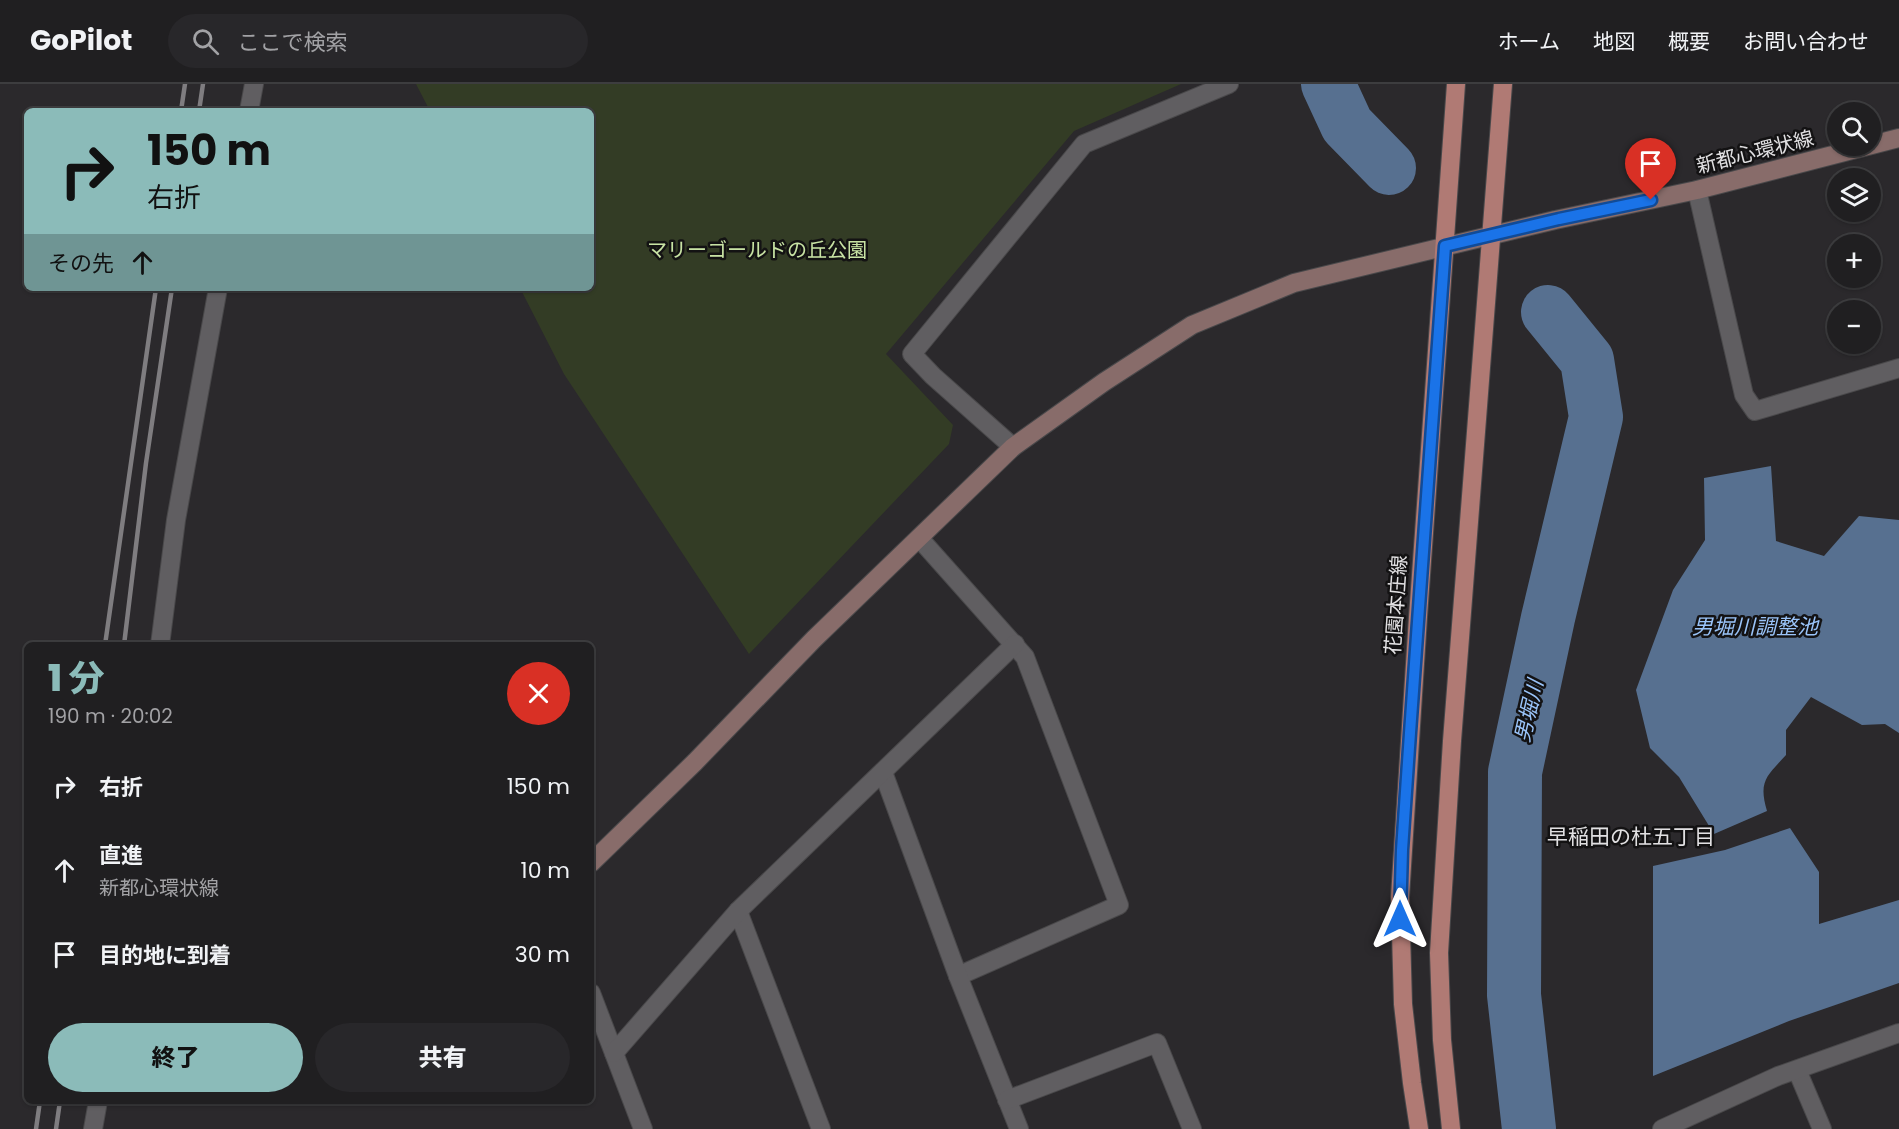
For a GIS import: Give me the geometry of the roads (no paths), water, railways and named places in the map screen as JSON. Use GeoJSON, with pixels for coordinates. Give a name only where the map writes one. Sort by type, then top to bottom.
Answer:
{"type":"FeatureCollection","features":[{"type":"Feature","properties":{"kind":"main road","name":"花園本庄線"},"geometry":{"type":"LineString","coordinates":[[1419,1129],[1403,1004],[1400,897],[1456,84]]}},
{"type":"Feature","properties":{"kind":"main road"},"geometry":{"type":"LineString","coordinates":[[1452,1129],[1442,1040],[1439,953],[1451,765],[1501,233],[1503,84]]}},
{"type":"Feature","properties":{"kind":"street"},"geometry":{"type":"LineString","coordinates":[[250,108],[254,84]]}},
{"type":"Feature","properties":{"kind":"street"},"geometry":{"type":"LineString","coordinates":[[1013,447],[933,376],[912,354],[1084,144],[1229,84]]}},
{"type":"Feature","properties":{"kind":"street","name":"新都心環状線"},"geometry":{"type":"LineString","coordinates":[[594,860],[695,762],[814,639],[1013,447],[1104,382],[1192,325],[1294,283],[1559,219],[1697,190],[1899,138]]}},
{"type":"Feature","properties":{"kind":"street"},"geometry":{"type":"LineString","coordinates":[[1697,190],[1744,395],[1755,411],[1899,368]]}},
{"type":"Feature","properties":{"kind":"street"},"geometry":{"type":"LineString","coordinates":[[160,642],[176,520],[217,291]]}},
{"type":"Feature","properties":{"kind":"street"},"geometry":{"type":"LineString","coordinates":[[920,538],[1025,657],[1119,905],[958,976]]}},
{"type":"Feature","properties":{"kind":"street"},"geometry":{"type":"LineString","coordinates":[[614,1053],[738,911],[1015,644]]}},
{"type":"Feature","properties":{"kind":"street"},"geometry":{"type":"LineString","coordinates":[[883,772],[958,976],[1019,1129]]}},
{"type":"Feature","properties":{"kind":"street"},"geometry":{"type":"LineString","coordinates":[[738,911],[821,1129]]}},
{"type":"Feature","properties":{"kind":"street"},"geometry":{"type":"LineString","coordinates":[[594,1001],[643,1129]]}},
{"type":"Feature","properties":{"kind":"street"},"geometry":{"type":"LineString","coordinates":[[1662,1129],[1778,1076],[1899,1033]]}},
{"type":"Feature","properties":{"kind":"street"},"geometry":{"type":"LineString","coordinates":[[1007,1100],[1157,1043],[1192,1129]]}},
{"type":"Feature","properties":{"kind":"street"},"geometry":{"type":"LineString","coordinates":[[1797,1070],[1822,1129]]}},
{"type":"Feature","properties":{"kind":"street"},"geometry":{"type":"LineString","coordinates":[[93,1129],[97,1104]]}},
{"type":"Feature","properties":{"kind":"water","name":"男堀川調整池"},"geometry":{"type":"Polygon","coordinates":[[[1771,466],[1776,541],[1824,556],[1859,516],[1899,520],[1899,733],[1885,724],[1862,725],[1811,697],[1786,730],[1786,755],[1766,780],[1763,793],[1767,811],[1714,834],[1679,777],[1650,748],[1636,690],[1673,590],[1705,540],[1704,478],[1771,466]]]}},
{"type":"Feature","properties":{"kind":"water"},"geometry":{"type":"Polygon","coordinates":[[[1790,828],[1819,872],[1819,924],[1899,900],[1899,983],[1789,1021],[1653,1076],[1653,866],[1725,850],[1790,828]]]}},
{"type":"Feature","properties":{"kind":"waterway","name":"男堀川"},"geometry":{"type":"LineString","coordinates":[[1328,84],[1347,125],[1389,168]]}},
{"type":"Feature","properties":{"kind":"waterway","name":"男堀川"},"geometry":{"type":"LineString","coordinates":[[1529,1129],[1514,995],[1515,772],[1548,618],[1596,417],[1587,360],[1548,312]]}},
{"type":"Feature","properties":{"kind":"railway"},"geometry":{"type":"LineString","coordinates":[[181,108],[185,84]]}},
{"type":"Feature","properties":{"kind":"railway"},"geometry":{"type":"LineString","coordinates":[[199,108],[203,84]]}},
{"type":"Feature","properties":{"kind":"railway"},"geometry":{"type":"LineString","coordinates":[[105,642],[156,291]]}},
{"type":"Feature","properties":{"kind":"railway"},"geometry":{"type":"LineString","coordinates":[[124,642],[146,463],[172,291]]}},
{"type":"Feature","properties":{"kind":"railway"},"geometry":{"type":"LineString","coordinates":[[36,1129],[40,1104]]}},
{"type":"Feature","properties":{"kind":"railway"},"geometry":{"type":"LineString","coordinates":[[56,1129],[60,1104]]}},
{"type":"Feature","properties":{"kind":"district","name":"早稲田の杜五丁目"},"geometry":{"type":"Point","coordinates":[1631,837]}},
{"type":"Feature","properties":{"kind":"park label","name":"マリーゴールドの丘公園"},"geometry":{"type":"Point","coordinates":[757,250]}}]}
